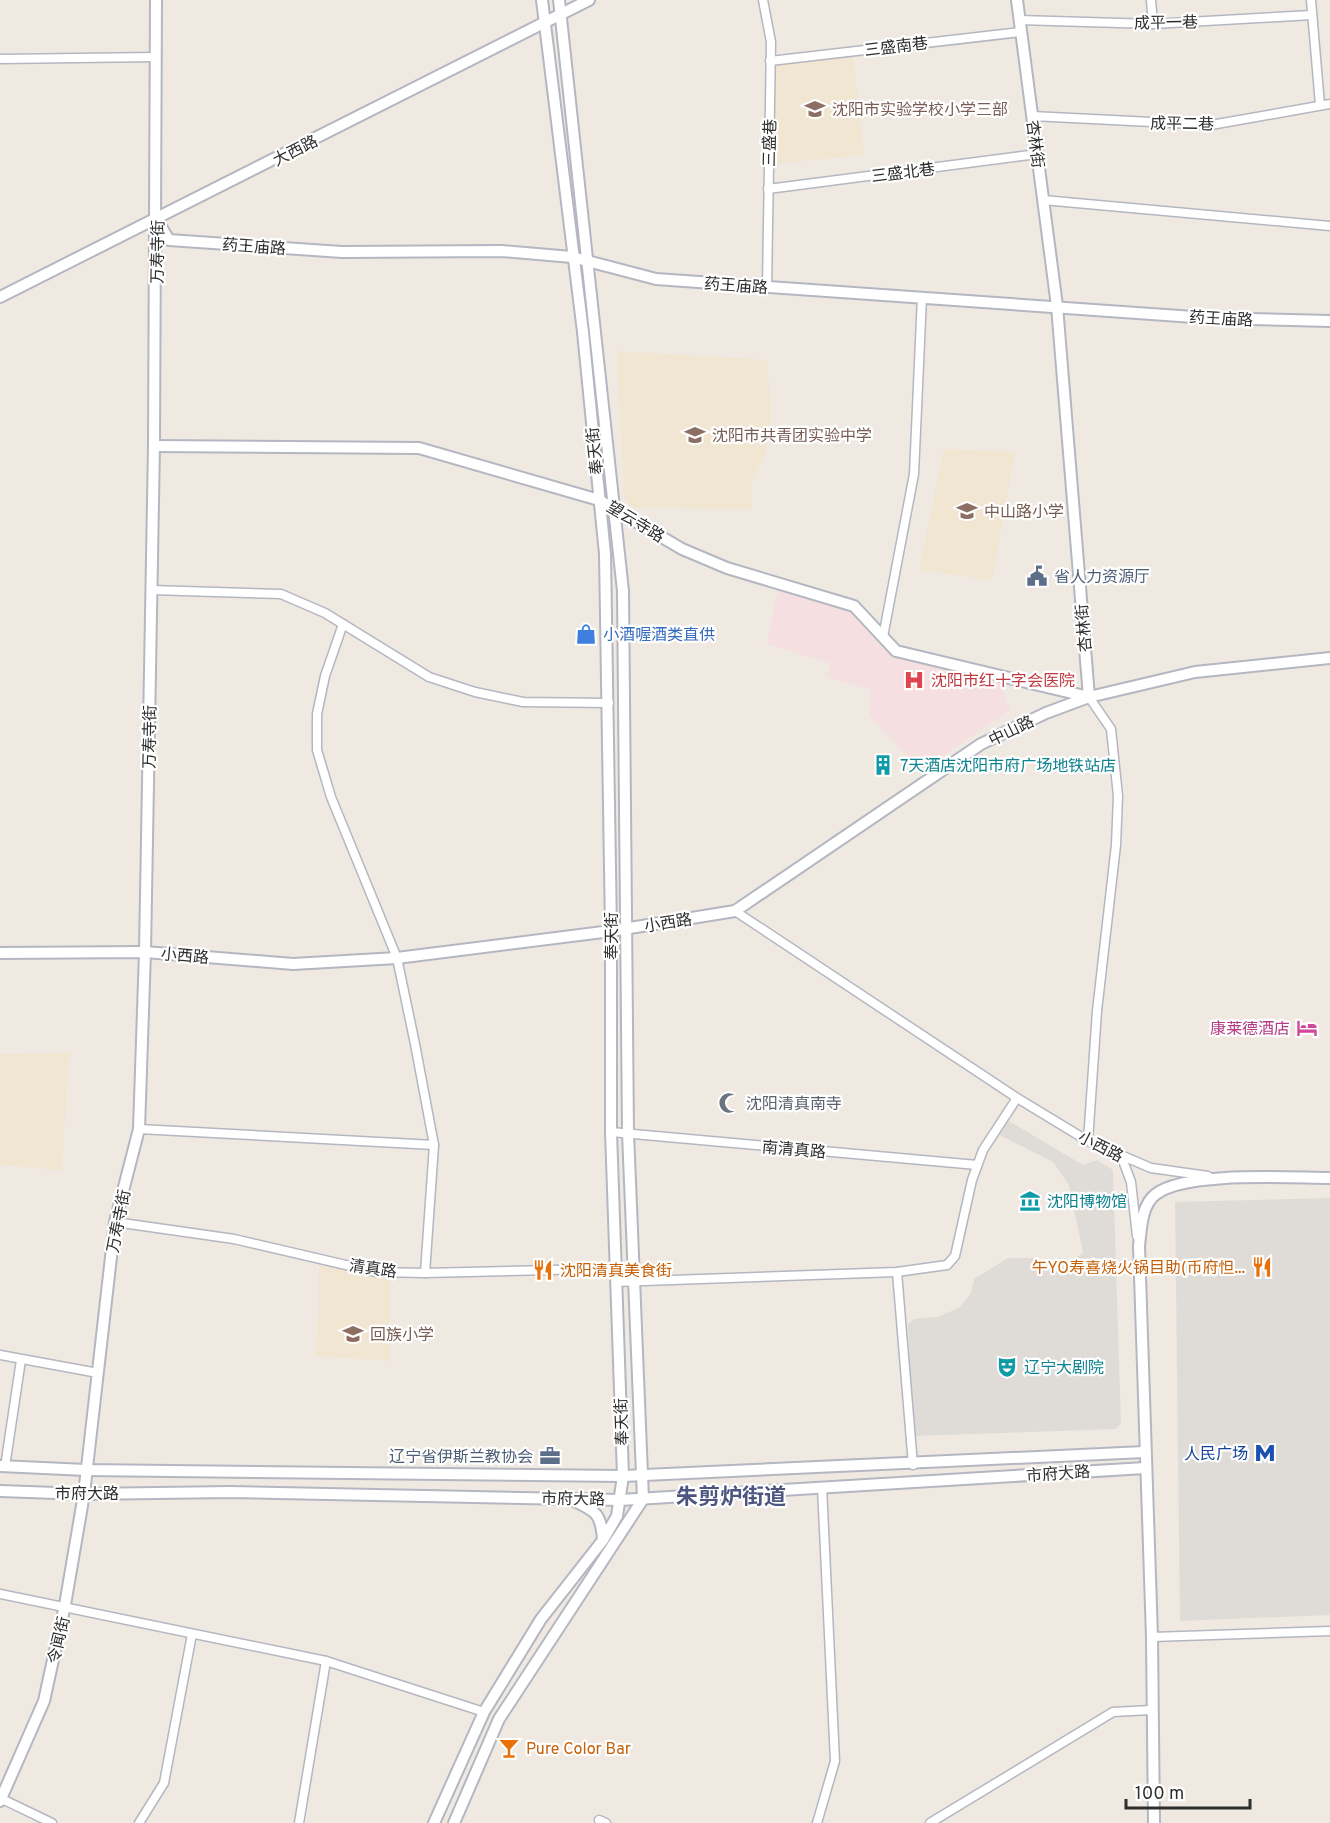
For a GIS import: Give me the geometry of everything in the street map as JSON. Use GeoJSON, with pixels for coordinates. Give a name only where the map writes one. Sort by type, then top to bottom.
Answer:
{"type":"FeatureCollection","features":[{"type":"Feature","properties":{"kind":"main road","name":"万寿寺街"},"geometry":{"type":"LineString","coordinates":[[86,1470],[115,1222],[139,1129],[152,590],[157,219],[156,0]]}},
{"type":"Feature","properties":{"kind":"main road","name":"奉天街"},"geometry":{"type":"LineString","coordinates":[[434,1823],[484,1712],[542,1619],[603,1540],[617,1516],[623,1476],[611,1132],[606,554],[583,332],[542,0]]}},
{"type":"Feature","properties":{"kind":"main road","name":"奉天街"},"geometry":{"type":"LineString","coordinates":[[559,0],[608,469],[615,508],[622,591],[628,1133],[643,1499]]}},
{"type":"Feature","properties":{"kind":"main road","name":"大西路"},"geometry":{"type":"LineString","coordinates":[[0,297],[545,23],[561,12],[589,0]]}},
{"type":"Feature","properties":{"kind":"main road","name":"杏林街"},"geometry":{"type":"LineString","coordinates":[[1017,0],[1057,306],[1089,697]]}},
{"type":"Feature","properties":{"kind":"main road","name":"药王庙路"},"geometry":{"type":"LineString","coordinates":[[157,219],[169,240],[342,252],[501,251],[572,257],[656,279],[1208,318],[1330,321]]}},
{"type":"Feature","properties":{"kind":"main road","name":"望云寺路"},"geometry":{"type":"LineString","coordinates":[[154,446],[419,448],[599,500],[682,549],[727,568],[854,606],[896,651],[1089,697]]}},
{"type":"Feature","properties":{"kind":"main road","name":"中山路"},"geometry":{"type":"LineString","coordinates":[[735,911],[981,744],[1046,713],[1089,697],[1195,672],[1330,657]]}},
{"type":"Feature","properties":{"kind":"main road","name":"小西路"},"geometry":{"type":"LineString","coordinates":[[0,952],[145,952],[293,964],[397,958],[611,931],[735,911]]}},
{"type":"Feature","properties":{"kind":"main road"},"geometry":{"type":"LineString","coordinates":[[1154,1823],[1152,1637],[1144,1452],[1139,1246],[1145,1210],[1155,1195],[1173,1186],[1227,1178],[1330,1178]]}},
{"type":"Feature","properties":{"kind":"main road","name":"市府大路"},"geometry":{"type":"LineString","coordinates":[[3,1463],[86,1470],[623,1476],[913,1465],[1144,1452]]}},
{"type":"Feature","properties":{"kind":"main road","name":"市府大路"},"geometry":{"type":"LineString","coordinates":[[0,1491],[84,1494],[230,1492],[620,1500],[1145,1468]]}},
{"type":"Feature","properties":{"kind":"main road","name":"令闻街"},"geometry":{"type":"LineString","coordinates":[[0,1799],[44,1701],[65,1605],[86,1470]]}},
{"type":"Feature","properties":{"kind":"main road"},"geometry":{"type":"LineString","coordinates":[[568,1498],[594,1510],[599,1517],[603,1540]]}},
{"type":"Feature","properties":{"kind":"main road"},"geometry":{"type":"LineString","coordinates":[[454,1823],[499,1719],[643,1499]]}},
{"type":"Feature","properties":{"kind":"street","name":"三盛巷"},"geometry":{"type":"LineString","coordinates":[[763,0],[771,42],[767,287]]}},
{"type":"Feature","properties":{"kind":"street"},"geometry":{"type":"LineString","coordinates":[[1150,0],[1153,24]]}},
{"type":"Feature","properties":{"kind":"street"},"geometry":{"type":"LineString","coordinates":[[1311,0],[1320,105]]}},
{"type":"Feature","properties":{"kind":"street","name":"成平一巷"},"geometry":{"type":"LineString","coordinates":[[1019,20],[1153,24],[1312,15]]}},
{"type":"Feature","properties":{"kind":"street","name":"三盛南巷"},"geometry":{"type":"LineString","coordinates":[[770,61],[1021,32]]}},
{"type":"Feature","properties":{"kind":"street"},"geometry":{"type":"LineString","coordinates":[[0,59],[156,57]]}},
{"type":"Feature","properties":{"kind":"street","name":"成平二巷"},"geometry":{"type":"LineString","coordinates":[[1032,116],[1211,125],[1330,104]]}},
{"type":"Feature","properties":{"kind":"street","name":"三盛北巷"},"geometry":{"type":"LineString","coordinates":[[768,189],[1037,154]]}},
{"type":"Feature","properties":{"kind":"street"},"geometry":{"type":"LineString","coordinates":[[1043,200],[1330,226]]}},
{"type":"Feature","properties":{"kind":"street"},"geometry":{"type":"LineString","coordinates":[[883,637],[914,474],[922,297]]}},
{"type":"Feature","properties":{"kind":"street"},"geometry":{"type":"LineString","coordinates":[[152,590],[281,594],[343,624],[429,677],[475,692],[523,702],[609,703]]}},
{"type":"Feature","properties":{"kind":"street"},"geometry":{"type":"LineString","coordinates":[[343,624],[325,676],[317,714],[317,750],[331,797],[397,958],[434,1145],[425,1273]]}},
{"type":"Feature","properties":{"kind":"street","name":"杏林街"},"geometry":{"type":"LineString","coordinates":[[1088,1142],[1096,1011],[1116,845],[1118,796],[1111,729],[1089,697]]}},
{"type":"Feature","properties":{"kind":"street","name":"小西路"},"geometry":{"type":"LineString","coordinates":[[735,911],[1017,1098],[1088,1142],[1122,1158],[1151,1168],[1227,1178]]}},
{"type":"Feature","properties":{"kind":"street"},"geometry":{"type":"LineString","coordinates":[[616,1282],[897,1272],[947,1265],[955,1256],[977,1165],[983,1150],[1017,1098]]}},
{"type":"Feature","properties":{"kind":"street"},"geometry":{"type":"LineString","coordinates":[[139,1129],[434,1145]]}},
{"type":"Feature","properties":{"kind":"street","name":"南清真路"},"geometry":{"type":"LineString","coordinates":[[611,1132],[977,1165]]}},
{"type":"Feature","properties":{"kind":"street"},"geometry":{"type":"LineString","coordinates":[[1122,1158],[1131,1182],[1139,1246]]}},
{"type":"Feature","properties":{"kind":"street","name":"清真路"},"geometry":{"type":"LineString","coordinates":[[115,1222],[234,1239],[376,1272],[634,1268]]}},
{"type":"Feature","properties":{"kind":"street"},"geometry":{"type":"LineString","coordinates":[[897,1272],[913,1465]]}},
{"type":"Feature","properties":{"kind":"street"},"geometry":{"type":"LineString","coordinates":[[0,1355],[98,1373]]}},
{"type":"Feature","properties":{"kind":"street"},"geometry":{"type":"LineString","coordinates":[[3,1463],[21,1360]]}},
{"type":"Feature","properties":{"kind":"street"},"geometry":{"type":"LineString","coordinates":[[816,1823],[835,1761],[822,1487]]}},
{"type":"Feature","properties":{"kind":"street"},"geometry":{"type":"LineString","coordinates":[[0,1594],[65,1605],[326,1661],[484,1712]]}},
{"type":"Feature","properties":{"kind":"street"},"geometry":{"type":"LineString","coordinates":[[1152,1637],[1330,1631]]}},
{"type":"Feature","properties":{"kind":"street"},"geometry":{"type":"LineString","coordinates":[[139,1823],[164,1783],[192,1634]]}},
{"type":"Feature","properties":{"kind":"street"},"geometry":{"type":"LineString","coordinates":[[299,1823],[326,1661]]}},
{"type":"Feature","properties":{"kind":"street"},"geometry":{"type":"LineString","coordinates":[[930,1823],[1113,1712],[1151,1710]]}},
{"type":"Feature","properties":{"kind":"street"},"geometry":{"type":"LineString","coordinates":[[0,1799],[52,1823]]}},
{"type":"Feature","properties":{"kind":"shaded area","name":"沈阳市实验学校小学三部"},"geometry":{"type":"Polygon","coordinates":[[[853,54],[864,155],[771,164],[772,63],[853,54]]]}},
{"type":"Feature","properties":{"kind":"shaded area","name":"沈阳市共青团实验中学"},"geometry":{"type":"Polygon","coordinates":[[[617,351],[767,360],[771,414],[765,456],[752,479],[751,509],[633,508],[624,496],[617,351]]]}},
{"type":"Feature","properties":{"kind":"shaded area","name":"中山路小学"},"geometry":{"type":"Polygon","coordinates":[[[944,449],[1015,452],[992,580],[919,570],[944,449]]]}},
{"type":"Feature","properties":{"kind":"shaded area","name":"沈阳市红十字会医院"},"geometry":{"type":"Polygon","coordinates":[[[778,589],[853,610],[889,651],[940,668],[999,682],[1010,710],[921,771],[869,715],[871,690],[827,677],[830,663],[767,644],[778,589]]]}},
{"type":"Feature","properties":{"kind":"shaded area"},"geometry":{"type":"Polygon","coordinates":[[[69,1053],[62,1170],[0,1165],[0,1054],[69,1053]]]}},
{"type":"Feature","properties":{"kind":"shaded area"},"geometry":{"type":"Polygon","coordinates":[[[1009,1121],[1083,1165],[1097,1160],[1113,1170],[1121,1423],[1116,1429],[913,1436],[908,1324],[914,1319],[937,1317],[959,1308],[971,1293],[974,1279],[1008,1258],[1034,1258],[1047,1263],[1056,1272],[1083,1253],[1069,1185],[1053,1162],[999,1135],[1009,1121]]]}},
{"type":"Feature","properties":{"kind":"shaded area","name":"人民广场"},"geometry":{"type":"Polygon","coordinates":[[[1330,1198],[1330,1615],[1180,1621],[1175,1202],[1330,1198]]]}},
{"type":"Feature","properties":{"kind":"shaded area","name":"回族小学"},"geometry":{"type":"Polygon","coordinates":[[[319,1265],[390,1279],[390,1361],[315,1356],[319,1312],[319,1265]]]}},
{"type":"Feature","properties":{"kind":"place","name":"沈阳市实验学校小学三部"},"geometry":{"type":"Point","coordinates":[815,109]}},
{"type":"Feature","properties":{"kind":"place","name":"沈阳市共青团实验中学"},"geometry":{"type":"Point","coordinates":[695,435]}},
{"type":"Feature","properties":{"kind":"place","name":"中山路小学"},"geometry":{"type":"Point","coordinates":[967,511]}},
{"type":"Feature","properties":{"kind":"place","name":"省人力资源厅"},"geometry":{"type":"Point","coordinates":[1037,576]}},
{"type":"Feature","properties":{"kind":"place","name":"小酒喔酒类直供"},"geometry":{"type":"Point","coordinates":[586,634]}},
{"type":"Feature","properties":{"kind":"place","name":"沈阳市红十字会医院"},"geometry":{"type":"Point","coordinates":[914,680]}},
{"type":"Feature","properties":{"kind":"place","name":"7天酒店沈阳市府广场地铁站店"},"geometry":{"type":"Point","coordinates":[883,765]}},
{"type":"Feature","properties":{"kind":"place","name":"康莱德酒店"},"geometry":{"type":"Point","coordinates":[1307,1028]}},
{"type":"Feature","properties":{"kind":"place","name":"沈阳清真南寺"},"geometry":{"type":"Point","coordinates":[729,1103]}},
{"type":"Feature","properties":{"kind":"place","name":"沈阳博物馆"},"geometry":{"type":"Point","coordinates":[1030,1201]}},
{"type":"Feature","properties":{"kind":"place","name":"午YO寿喜烧火锅目助(币府怛..."},"geometry":{"type":"Point","coordinates":[1262,1267]}},
{"type":"Feature","properties":{"kind":"place","name":"沈阳清真美食街"},"geometry":{"type":"Point","coordinates":[543,1270]}},
{"type":"Feature","properties":{"kind":"place","name":"回族小学"},"geometry":{"type":"Point","coordinates":[353,1334]}},
{"type":"Feature","properties":{"kind":"place","name":"辽宁大剧院"},"geometry":{"type":"Point","coordinates":[1007,1367]}},
{"type":"Feature","properties":{"kind":"place","name":"人民广场"},"geometry":{"type":"Point","coordinates":[1265,1453]}},
{"type":"Feature","properties":{"kind":"place","name":"辽宁省伊斯兰教协会"},"geometry":{"type":"Point","coordinates":[550,1456]}},
{"type":"Feature","properties":{"kind":"place","name":"Pure Color Bar"},"geometry":{"type":"Point","coordinates":[509,1748]}},
{"type":"Feature","properties":{"kind":"district","name":"朱剪炉街道"},"geometry":{"type":"Point","coordinates":[731,1496]}}]}
